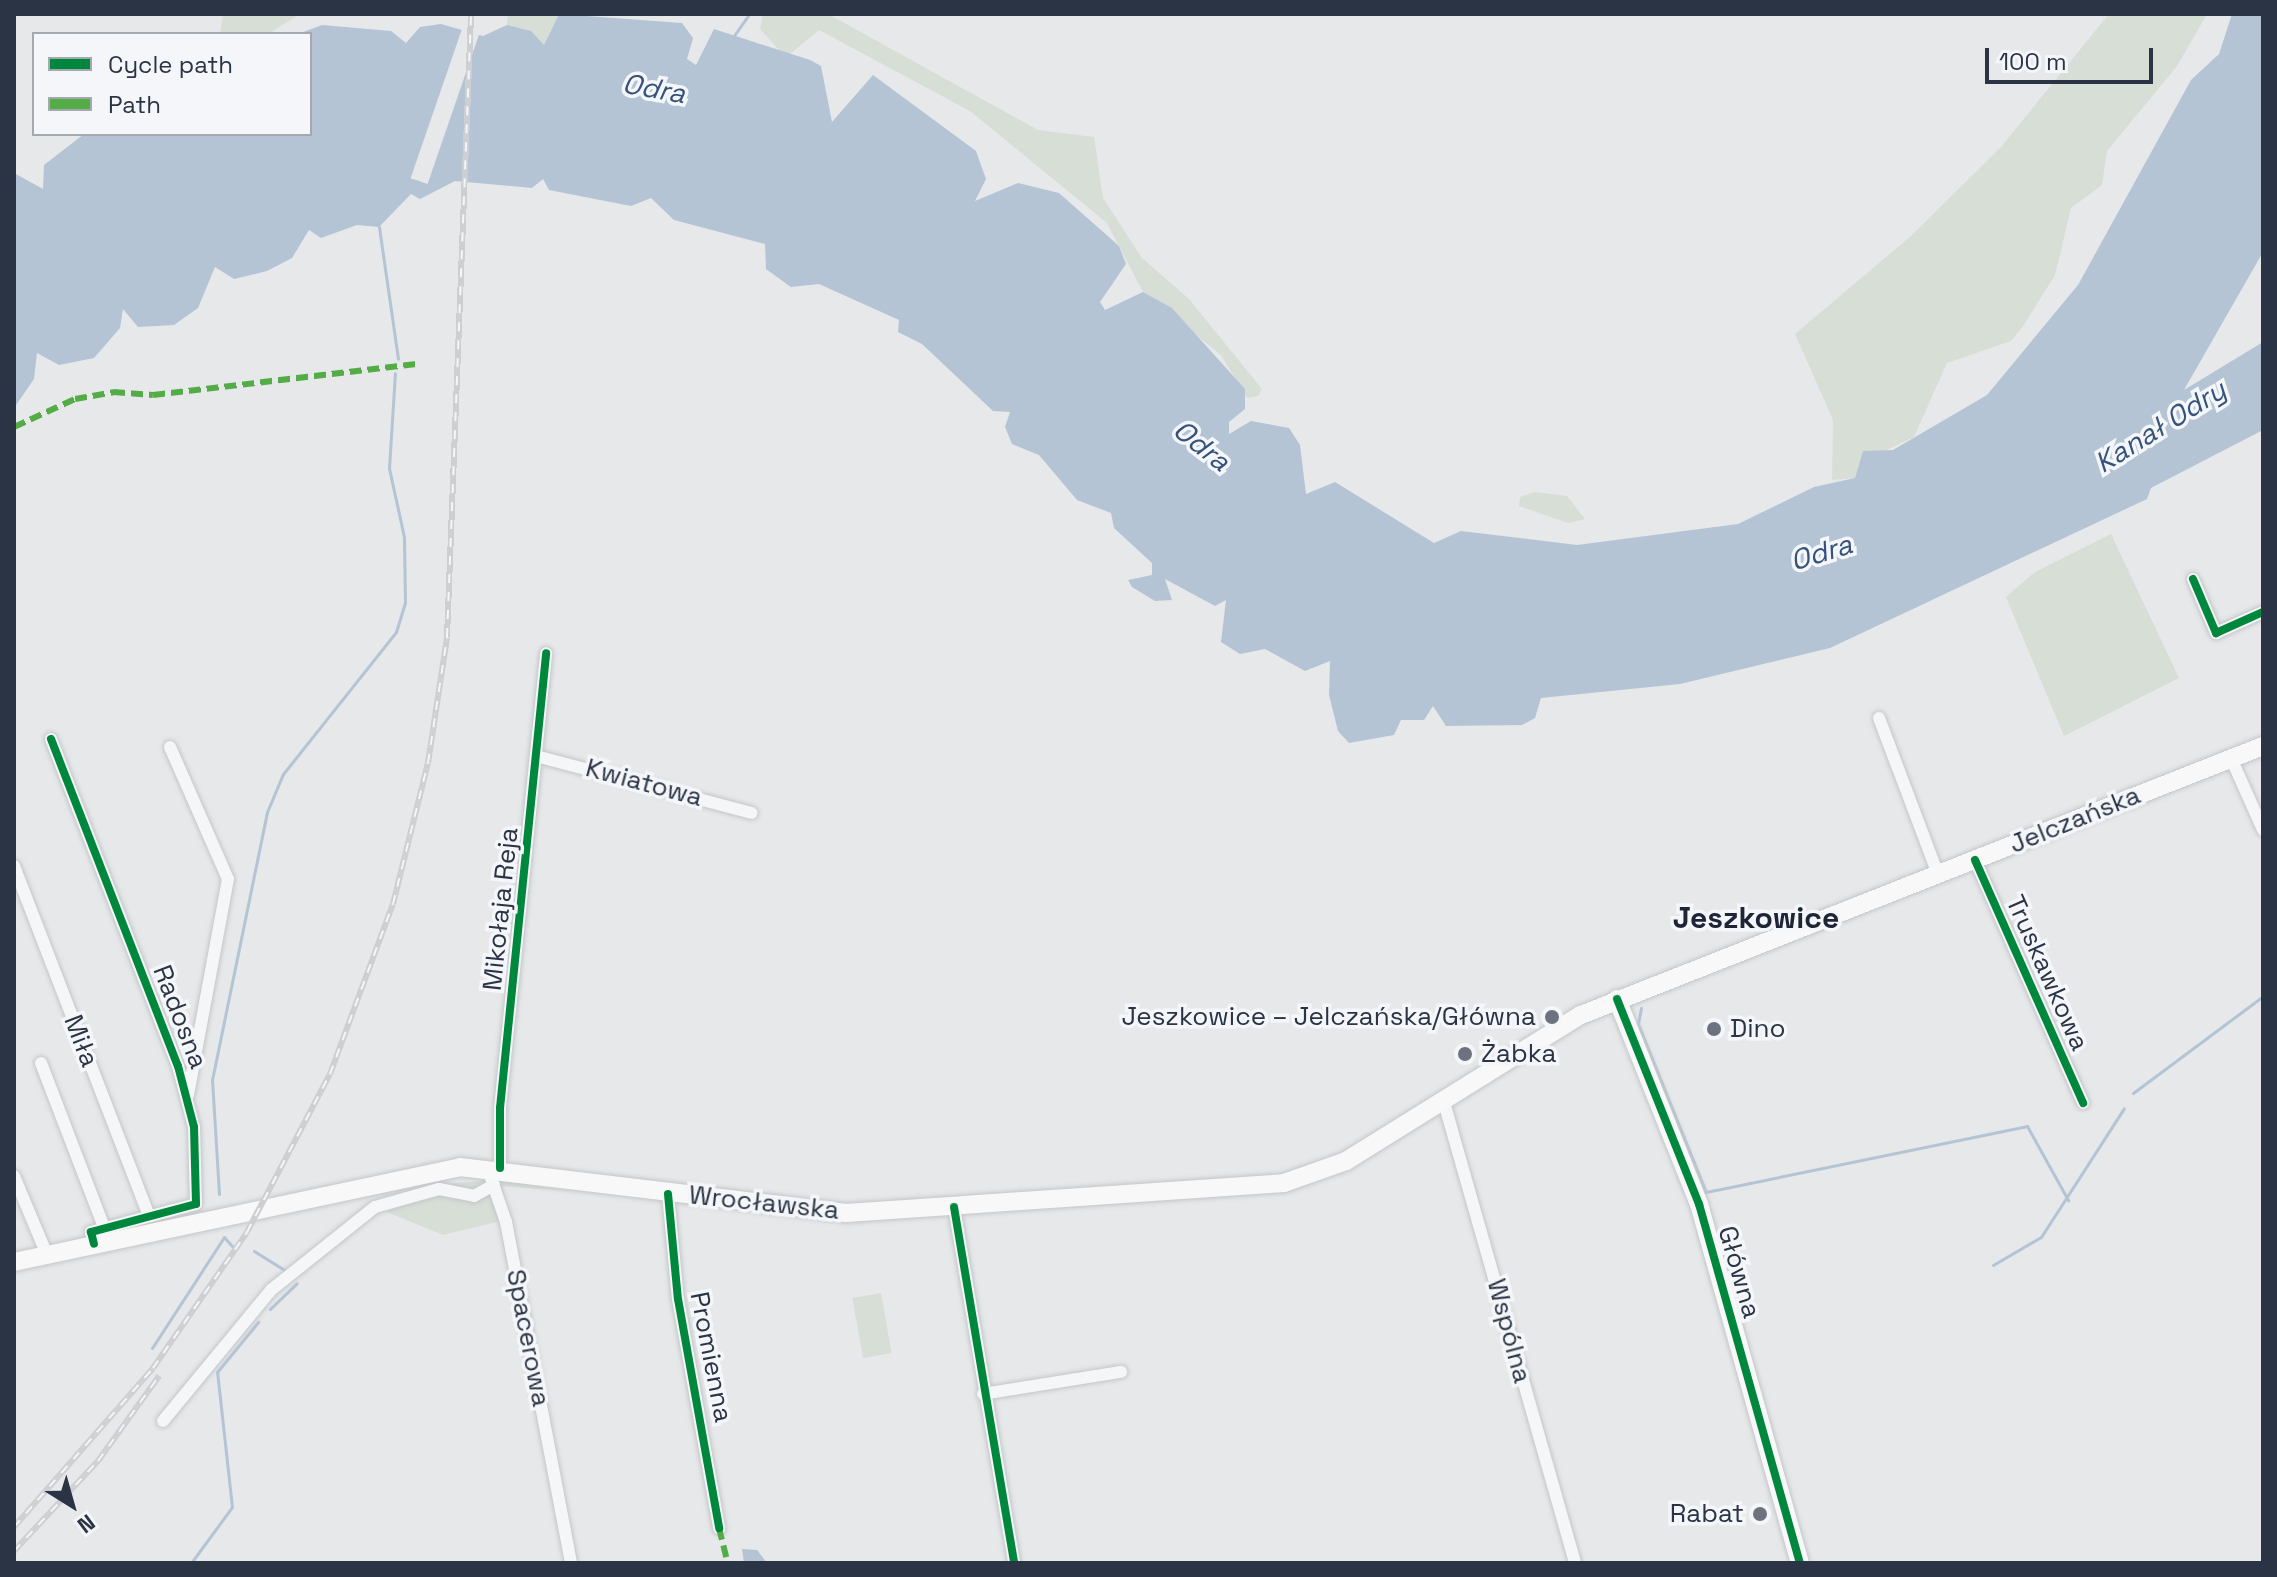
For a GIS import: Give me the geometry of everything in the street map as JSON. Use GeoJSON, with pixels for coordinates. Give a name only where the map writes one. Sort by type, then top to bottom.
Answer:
{"type":"FeatureCollection","features":[{"type":"Feature","properties":{"kind":"main road","name":"Jelczańska"},"geometry":{"type":"LineString","coordinates":[[1412,1119],[1518,1049],[1617,999],[2263,746]]}},
{"type":"Feature","properties":{"kind":"main road","name":"Główna"},"geometry":{"type":"LineString","coordinates":[[1617,999],[1699,1204],[1800,1563]]}},
{"type":"Feature","properties":{"kind":"main road","name":"Wrocławska"},"geometry":{"type":"LineString","coordinates":[[14,1262],[385,1178],[494,1174],[846,1213],[1284,1183],[1346,1161],[1412,1119]]}},
{"type":"Feature","properties":{"kind":"street"},"geometry":{"type":"LineString","coordinates":[[2193,579],[2216,633],[2263,612]]}},
{"type":"Feature","properties":{"kind":"street","name":"Mikołaja Reja"},"geometry":{"type":"LineString","coordinates":[[494,1174],[546,653]]}},
{"type":"Feature","properties":{"kind":"street"},"geometry":{"type":"LineString","coordinates":[[1879,718],[1938,874]]}},
{"type":"Feature","properties":{"kind":"street","name":"Radosna"},"geometry":{"type":"LineString","coordinates":[[51,739],[188,1094],[196,1204],[104,1227]]}},
{"type":"Feature","properties":{"kind":"street"},"geometry":{"type":"LineString","coordinates":[[170,747],[228,879],[188,1094]]}},
{"type":"Feature","properties":{"kind":"street","name":"Kwiatowa"},"geometry":{"type":"LineString","coordinates":[[536,756],[752,813]]}},
{"type":"Feature","properties":{"kind":"street"},"geometry":{"type":"LineString","coordinates":[[2231,758],[2263,830]]}},
{"type":"Feature","properties":{"kind":"street","name":"Truskawkowa"},"geometry":{"type":"LineString","coordinates":[[1975,860],[2083,1103]]}},
{"type":"Feature","properties":{"kind":"street","name":"Miła"},"geometry":{"type":"LineString","coordinates":[[14,866],[149,1216]]}},
{"type":"Feature","properties":{"kind":"street"},"geometry":{"type":"LineString","coordinates":[[41,1063],[104,1227],[91,1232],[94,1244]]}},
{"type":"Feature","properties":{"kind":"street","name":"Wspólna"},"geometry":{"type":"LineString","coordinates":[[1443,1099],[1575,1563]]}},
{"type":"Feature","properties":{"kind":"street"},"geometry":{"type":"LineString","coordinates":[[163,1421],[271,1290],[375,1207],[439,1189],[474,1196],[494,1174]]}},
{"type":"Feature","properties":{"kind":"street","name":"Spacerowa"},"geometry":{"type":"LineString","coordinates":[[494,1174],[571,1563]]}},
{"type":"Feature","properties":{"kind":"street"},"geometry":{"type":"LineString","coordinates":[[14,1176],[47,1255]]}},
{"type":"Feature","properties":{"kind":"street","name":"Promienna"},"geometry":{"type":"LineString","coordinates":[[668,1194],[678,1299],[719,1528]]}},
{"type":"Feature","properties":{"kind":"street"},"geometry":{"type":"LineString","coordinates":[[954,1207],[983,1394],[1014,1563]]}},
{"type":"Feature","properties":{"kind":"street"},"geometry":{"type":"LineString","coordinates":[[983,1394],[1121,1372]]}},
{"type":"Feature","properties":{"kind":"shaded area"},"geometry":{"type":"Polygon","coordinates":[[[223,14],[300,14],[271,32],[220,32],[223,14]]]}},
{"type":"Feature","properties":{"kind":"shaded area"},"geometry":{"type":"Polygon","coordinates":[[[508,14],[559,14],[544,45],[507,25],[508,14]]]}},
{"type":"Feature","properties":{"kind":"shaded area"},"geometry":{"type":"Polygon","coordinates":[[[763,14],[828,14],[1038,130],[1094,137],[1103,198],[1142,258],[1189,299],[1262,389],[1258,396],[1247,398],[1221,355],[1143,292],[1107,223],[970,111],[819,30],[790,54],[781,52],[760,29],[763,14]]]}},
{"type":"Feature","properties":{"kind":"shaded area"},"geometry":{"type":"Polygon","coordinates":[[[2109,14],[2207,14],[2177,66],[2107,151],[2102,185],[2071,208],[2055,275],[2011,341],[1947,363],[1914,437],[1880,453],[1855,478],[1832,480],[1833,420],[1795,334],[1911,236],[2001,147],[2109,14]]]}},
{"type":"Feature","properties":{"kind":"shaded area"},"geometry":{"type":"Polygon","coordinates":[[[1535,492],[1567,496],[1585,519],[1568,523],[1519,506],[1520,497],[1535,492]]]}},
{"type":"Feature","properties":{"kind":"shaded area"},"geometry":{"type":"Polygon","coordinates":[[[2111,534],[2179,678],[2064,736],[2006,597],[2035,572],[2111,534]]]}},
{"type":"Feature","properties":{"kind":"shaded area"},"geometry":{"type":"Polygon","coordinates":[[[498,1180],[567,1191],[501,1186],[509,1219],[443,1235],[387,1212],[427,1185],[498,1180]]]}},
{"type":"Feature","properties":{"kind":"shaded area"},"geometry":{"type":"Polygon","coordinates":[[[881,1293],[892,1353],[863,1358],[852,1298],[881,1293]]]}},
{"type":"Feature","properties":{"kind":"water"},"geometry":{"type":"Polygon","coordinates":[[[559,14],[682,23],[693,38],[687,59],[696,65],[714,29],[821,66],[832,122],[873,75],[976,151],[986,179],[975,201],[1018,183],[1059,193],[1119,246],[1126,264],[1100,302],[1105,310],[1143,292],[1172,308],[1245,389],[1245,409],[1229,422],[1229,434],[1251,421],[1289,428],[1300,445],[1306,494],[1335,482],[1434,543],[1461,531],[1577,545],[1738,524],[1814,487],[1855,478],[1863,451],[1893,450],[1987,395],[2078,285],[2191,80],[2219,54],[2232,14],[2263,14],[2263,252],[2184,390],[2263,342],[2263,430],[2151,488],[2147,499],[1830,648],[1680,684],[1541,698],[1535,718],[1522,725],[1446,726],[1433,706],[1424,720],[1401,720],[1394,735],[1349,743],[1338,731],[1329,695],[1330,661],[1305,671],[1265,649],[1240,654],[1221,642],[1226,600],[1215,606],[1165,579],[1172,600],[1155,601],[1132,587],[1128,580],[1152,575],[1152,563],[1114,528],[1111,513],[1077,500],[1039,455],[1012,444],[1005,427],[1010,412],[993,411],[922,344],[898,332],[899,320],[819,284],[791,287],[766,269],[765,244],[674,220],[651,198],[631,206],[549,190],[543,179],[532,188],[455,181],[420,199],[411,194],[379,227],[357,225],[321,238],[309,230],[292,258],[267,271],[234,279],[215,267],[198,308],[174,325],[138,327],[123,309],[120,328],[94,358],[59,365],[37,353],[34,379],[14,408],[14,173],[43,189],[44,165],[81,136],[312,136],[312,32],[303,32],[322,25],[391,31],[406,43],[420,27],[441,24],[483,36],[507,25],[531,31],[544,45],[559,14]]]}},
{"type":"Feature","properties":{"kind":"water"},"geometry":{"type":"Polygon","coordinates":[[[742,1549],[757,1550],[767,1563],[744,1563],[742,1549]]]}},
{"type":"Feature","properties":{"kind":"pier"},"geometry":{"type":"Polygon","coordinates":[[[463,26],[480,32],[428,184],[411,178],[463,26]]]}},
{"type":"Feature","properties":{"kind":"waterway"},"geometry":{"type":"LineString","coordinates":[[733,37],[749,14]]}},
{"type":"Feature","properties":{"kind":"waterway"},"geometry":{"type":"LineString","coordinates":[[379,227],[398,359]]}},
{"type":"Feature","properties":{"kind":"waterway"},"geometry":{"type":"LineString","coordinates":[[219,1194],[212,1080],[267,812],[283,774],[396,632],[405,603],[404,537],[389,468],[395,373]]}},
{"type":"Feature","properties":{"kind":"waterway"},"geometry":{"type":"LineString","coordinates":[[2133,1093],[2263,996]]}},
{"type":"Feature","properties":{"kind":"waterway"},"geometry":{"type":"LineString","coordinates":[[1641,1008],[1638,1024],[1706,1192],[2027,1126],[2068,1200]]}},
{"type":"Feature","properties":{"kind":"waterway"},"geometry":{"type":"LineString","coordinates":[[1993,1265],[2041,1237],[2124,1108]]}},
{"type":"Feature","properties":{"kind":"waterway"},"geometry":{"type":"LineString","coordinates":[[152,1348],[224,1237],[232,1246]]}},
{"type":"Feature","properties":{"kind":"waterway"},"geometry":{"type":"LineString","coordinates":[[254,1251],[285,1270]]}},
{"type":"Feature","properties":{"kind":"waterway"},"geometry":{"type":"LineString","coordinates":[[270,1309],[297,1283]]}},
{"type":"Feature","properties":{"kind":"waterway"},"geometry":{"type":"LineString","coordinates":[[191,1563],[232,1507],[217,1372],[258,1322]]}},
{"type":"Feature","properties":{"kind":"railway"},"geometry":{"type":"LineString","coordinates":[[14,1527],[153,1368],[247,1232],[330,1074],[393,904],[428,763],[447,637],[471,14]]}},
{"type":"Feature","properties":{"kind":"railway"},"geometry":{"type":"LineString","coordinates":[[14,1551],[98,1461],[159,1376]]}},
{"type":"Feature","properties":{"kind":"marked path"},"geometry":{"type":"LineString","coordinates":[[14,427],[75,399],[113,392],[153,395],[416,364]]}},
{"type":"Feature","properties":{"kind":"marked path"},"geometry":{"type":"LineString","coordinates":[[719,1528],[728,1563]]}},
{"type":"Feature","properties":{"kind":"cycle path"},"geometry":{"type":"LineString","coordinates":[[2193,579],[2216,633],[2263,612]]}},
{"type":"Feature","properties":{"kind":"cycle path"},"geometry":{"type":"LineString","coordinates":[[500,1168],[500,1108],[546,653]]}},
{"type":"Feature","properties":{"kind":"cycle path"},"geometry":{"type":"LineString","coordinates":[[51,739],[178,1066],[194,1127],[196,1204],[91,1232],[94,1244]]}},
{"type":"Feature","properties":{"kind":"cycle path"},"geometry":{"type":"LineString","coordinates":[[1975,860],[2083,1103]]}},
{"type":"Feature","properties":{"kind":"cycle path"},"geometry":{"type":"LineString","coordinates":[[1617,999],[1699,1204],[1800,1563]]}},
{"type":"Feature","properties":{"kind":"cycle path"},"geometry":{"type":"LineString","coordinates":[[668,1194],[678,1299],[719,1528]]}},
{"type":"Feature","properties":{"kind":"cycle path"},"geometry":{"type":"LineString","coordinates":[[954,1207],[1014,1563]]}},
{"type":"Feature","properties":{"kind":"place","name":"Jeszkowice – Jelczańska/Główna"},"geometry":{"type":"Point","coordinates":[1552,1017]}},
{"type":"Feature","properties":{"kind":"place","name":"Dino"},"geometry":{"type":"Point","coordinates":[1714,1029]}},
{"type":"Feature","properties":{"kind":"place","name":"Żabka"},"geometry":{"type":"Point","coordinates":[1465,1054]}},
{"type":"Feature","properties":{"kind":"place","name":"Rabat"},"geometry":{"type":"Point","coordinates":[1760,1514]}},
{"type":"Feature","properties":{"kind":"district","name":"Jeszkowice"},"geometry":{"type":"Point","coordinates":[1756,918]}},
{"type":"Feature","properties":{"kind":"water label","name":"Odra"},"geometry":{"type":"Point","coordinates":[654,88]}},
{"type":"Feature","properties":{"kind":"water label","name":"Kanał Odry"},"geometry":{"type":"Point","coordinates":[2160,426]}},
{"type":"Feature","properties":{"kind":"water label","name":"Odra"},"geometry":{"type":"Point","coordinates":[1202,445]}},
{"type":"Feature","properties":{"kind":"water label","name":"Odra"},"geometry":{"type":"Point","coordinates":[1821,552]}}]}
